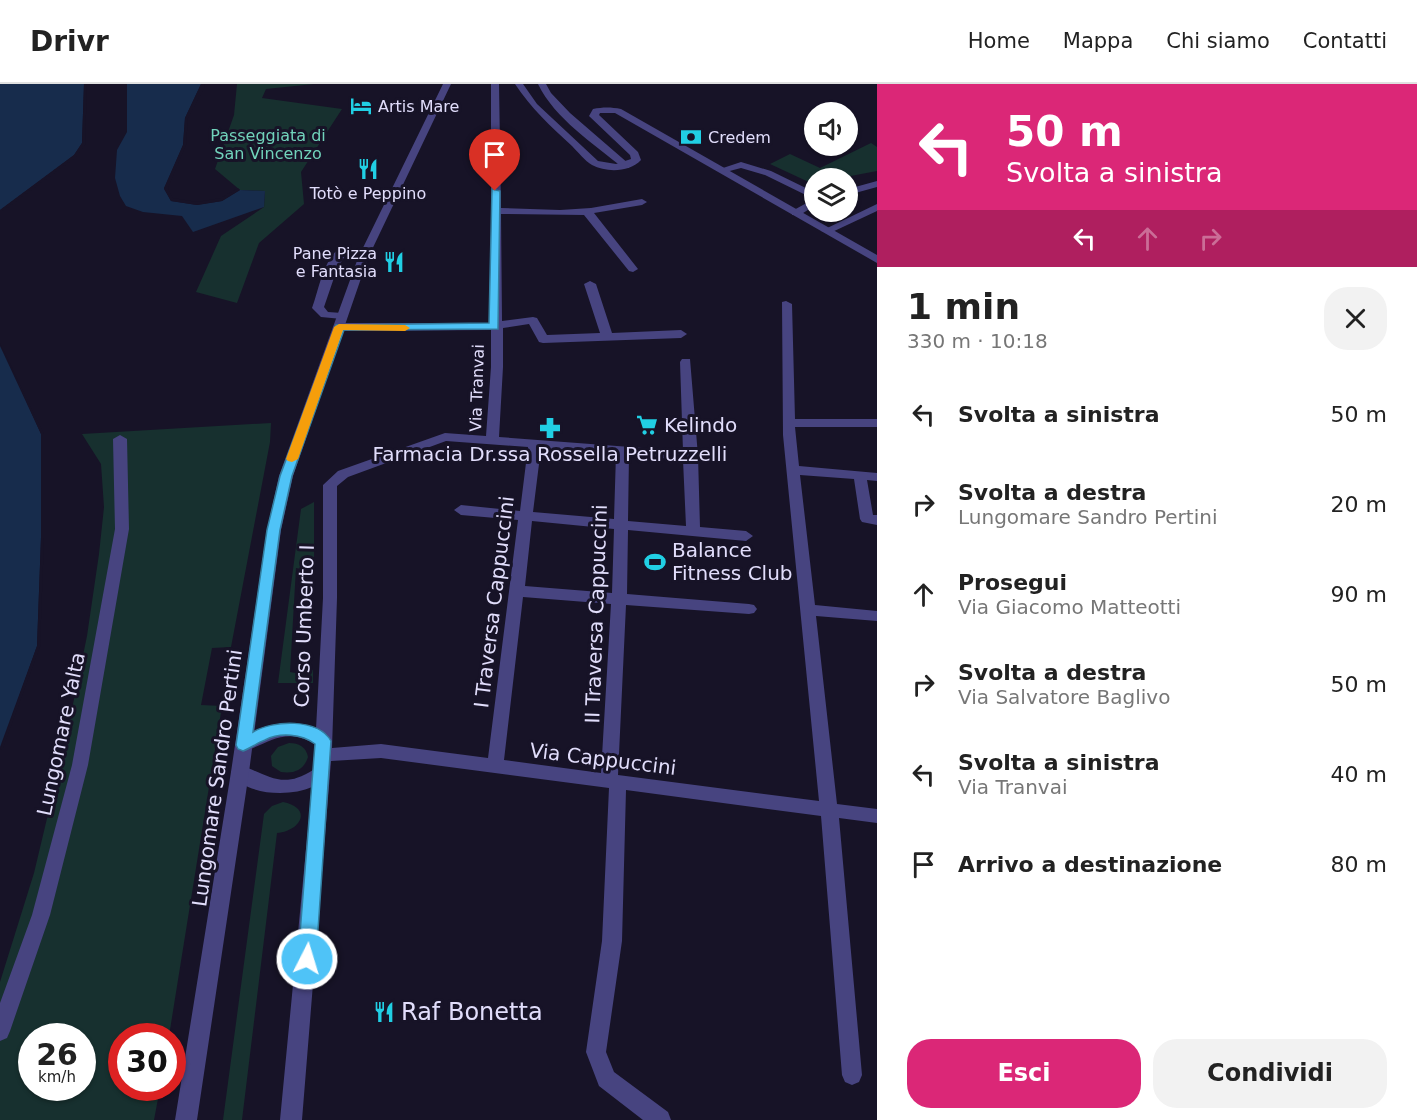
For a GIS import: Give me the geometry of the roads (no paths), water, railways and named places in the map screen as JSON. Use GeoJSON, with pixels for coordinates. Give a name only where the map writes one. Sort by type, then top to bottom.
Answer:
{"type":"FeatureCollection","features":[{"type":"Feature","properties":{"kind":"street","name":"Lungomare Sandro Pertini"},"geometry":{"type":"LineString","coordinates":[[186,1120],[240,772],[274,530],[286,476],[363,258],[447,84]]}},
{"type":"Feature","properties":{"kind":"street","name":"Via Tranvai"},"geometry":{"type":"LineString","coordinates":[[492,440],[496,378],[495,84]]}},
{"type":"Feature","properties":{"kind":"street"},"geometry":{"type":"LineString","coordinates":[[519,84],[534,106],[595,163],[613,167],[626,166],[636,160],[635,154],[594,116],[596,111],[610,109],[618,111],[877,260]]}},
{"type":"Feature","properties":{"kind":"street"},"geometry":{"type":"LineString","coordinates":[[542,84],[547,95],[562,110],[626,166]]}},
{"type":"Feature","properties":{"kind":"street"},"geometry":{"type":"LineString","coordinates":[[722,170],[741,165],[768,173],[804,191]]}},
{"type":"Feature","properties":{"kind":"street"},"geometry":{"type":"LineString","coordinates":[[858,189],[877,184]]}},
{"type":"Feature","properties":{"kind":"street"},"geometry":{"type":"LineString","coordinates":[[495,211],[561,213],[642,202]]}},
{"type":"Feature","properties":{"kind":"street"},"geometry":{"type":"LineString","coordinates":[[826,231],[877,207]]}},
{"type":"Feature","properties":{"kind":"street"},"geometry":{"type":"LineString","coordinates":[[796,213],[804,208]]}},
{"type":"Feature","properties":{"kind":"street"},"geometry":{"type":"LineString","coordinates":[[587,211],[633,269]]}},
{"type":"Feature","properties":{"kind":"street"},"geometry":{"type":"LineString","coordinates":[[344,249],[328,279],[318,308],[325,315],[341,322],[495,326],[533,320],[543,339],[681,334]]}},
{"type":"Feature","properties":{"kind":"street"},"geometry":{"type":"LineString","coordinates":[[590,284],[607,337]]}},
{"type":"Feature","properties":{"kind":"street"},"geometry":{"type":"LineString","coordinates":[[786,304],[789,423],[793,470],[829,810],[852,1075]]}},
{"type":"Feature","properties":{"kind":"street"},"geometry":{"type":"LineString","coordinates":[[686,362],[693,531]]}},
{"type":"Feature","properties":{"kind":"street"},"geometry":{"type":"LineString","coordinates":[[789,423],[877,423]]}},
{"type":"Feature","properties":{"kind":"street","name":"Corso Umberto I"},"geometry":{"type":"LineString","coordinates":[[291,1120],[323,756],[330,598],[330,485],[343,474],[445,437],[691,456]]}},
{"type":"Feature","properties":{"kind":"street","name":"Lungomare Yalta"},"geometry":{"type":"LineString","coordinates":[[0,1031],[40,915],[80,765],[122,529],[120,439]]}},
{"type":"Feature","properties":{"kind":"street","name":"I Traversa Cappuccini"},"geometry":{"type":"LineString","coordinates":[[495,766],[535,443]]}},
{"type":"Feature","properties":{"kind":"street","name":"II Traversa Cappuccini"},"geometry":{"type":"LineString","coordinates":[[623,450],[612,941],[596,1052],[606,1079],[660,1120]]}},
{"type":"Feature","properties":{"kind":"street"},"geometry":{"type":"LineString","coordinates":[[793,470],[877,477]]}},
{"type":"Feature","properties":{"kind":"street"},"geometry":{"type":"LineString","coordinates":[[860,476],[867,519],[877,520]]}},
{"type":"Feature","properties":{"kind":"street"},"geometry":{"type":"LineString","coordinates":[[461,510],[746,536]]}},
{"type":"Feature","properties":{"kind":"street"},"geometry":{"type":"LineString","coordinates":[[517,591],[749,609]]}},
{"type":"Feature","properties":{"kind":"street"},"geometry":{"type":"LineString","coordinates":[[808,610],[877,616]]}},
{"type":"Feature","properties":{"kind":"street"},"geometry":{"type":"LineString","coordinates":[[240,772],[258,784],[285,787],[308,784],[323,756],[309,731],[289,729],[264,733],[243,745]]}},
{"type":"Feature","properties":{"kind":"street","name":"Via Cappuccini"},"geometry":{"type":"LineString","coordinates":[[323,756],[381,751],[877,816]]}},
{"type":"Feature","properties":{"kind":"water"},"geometry":{"type":"Polygon","coordinates":[[[0,84],[84,84],[82,143],[74,155],[0,210],[0,84]]]}},
{"type":"Feature","properties":{"kind":"water"},"geometry":{"type":"Polygon","coordinates":[[[127,84],[201,84],[185,118],[183,145],[164,189],[171,201],[197,205],[222,201],[240,190],[265,191],[264,207],[193,232],[182,216],[143,212],[126,206],[120,196],[115,178],[117,150],[127,132],[127,84]]]}},
{"type":"Feature","properties":{"kind":"water"},"geometry":{"type":"Polygon","coordinates":[[[0,346],[41,434],[41,538],[37,646],[0,747],[0,346]]]}},
{"type":"Feature","properties":{"kind":"place","name":"Artis Mare"},"geometry":{"type":"Point","coordinates":[361,106]}},
{"type":"Feature","properties":{"kind":"place","name":"Credem"},"geometry":{"type":"Point","coordinates":[691,137]}},
{"type":"Feature","properties":{"kind":"place","name":"Totò e Peppino"},"geometry":{"type":"Point","coordinates":[368,169]}},
{"type":"Feature","properties":{"kind":"place","name":"Pane Pizza e Fantasia"},"geometry":{"type":"Point","coordinates":[394,262]}},
{"type":"Feature","properties":{"kind":"place","name":"Kelindo"},"geometry":{"type":"Point","coordinates":[647,425]}},
{"type":"Feature","properties":{"kind":"place","name":"Farmacia Dr.ssa Rossella Petruzzelli"},"geometry":{"type":"Point","coordinates":[550,428]}},
{"type":"Feature","properties":{"kind":"place","name":"Balance Fitness Club"},"geometry":{"type":"Point","coordinates":[655,562]}},
{"type":"Feature","properties":{"kind":"place","name":"Raf Bonetta"},"geometry":{"type":"Point","coordinates":[384,1012]}},
{"type":"Feature","properties":{"kind":"park label","name":"Passeggiata di San Vincenzo"},"geometry":{"type":"Point","coordinates":[268,144]}}]}
